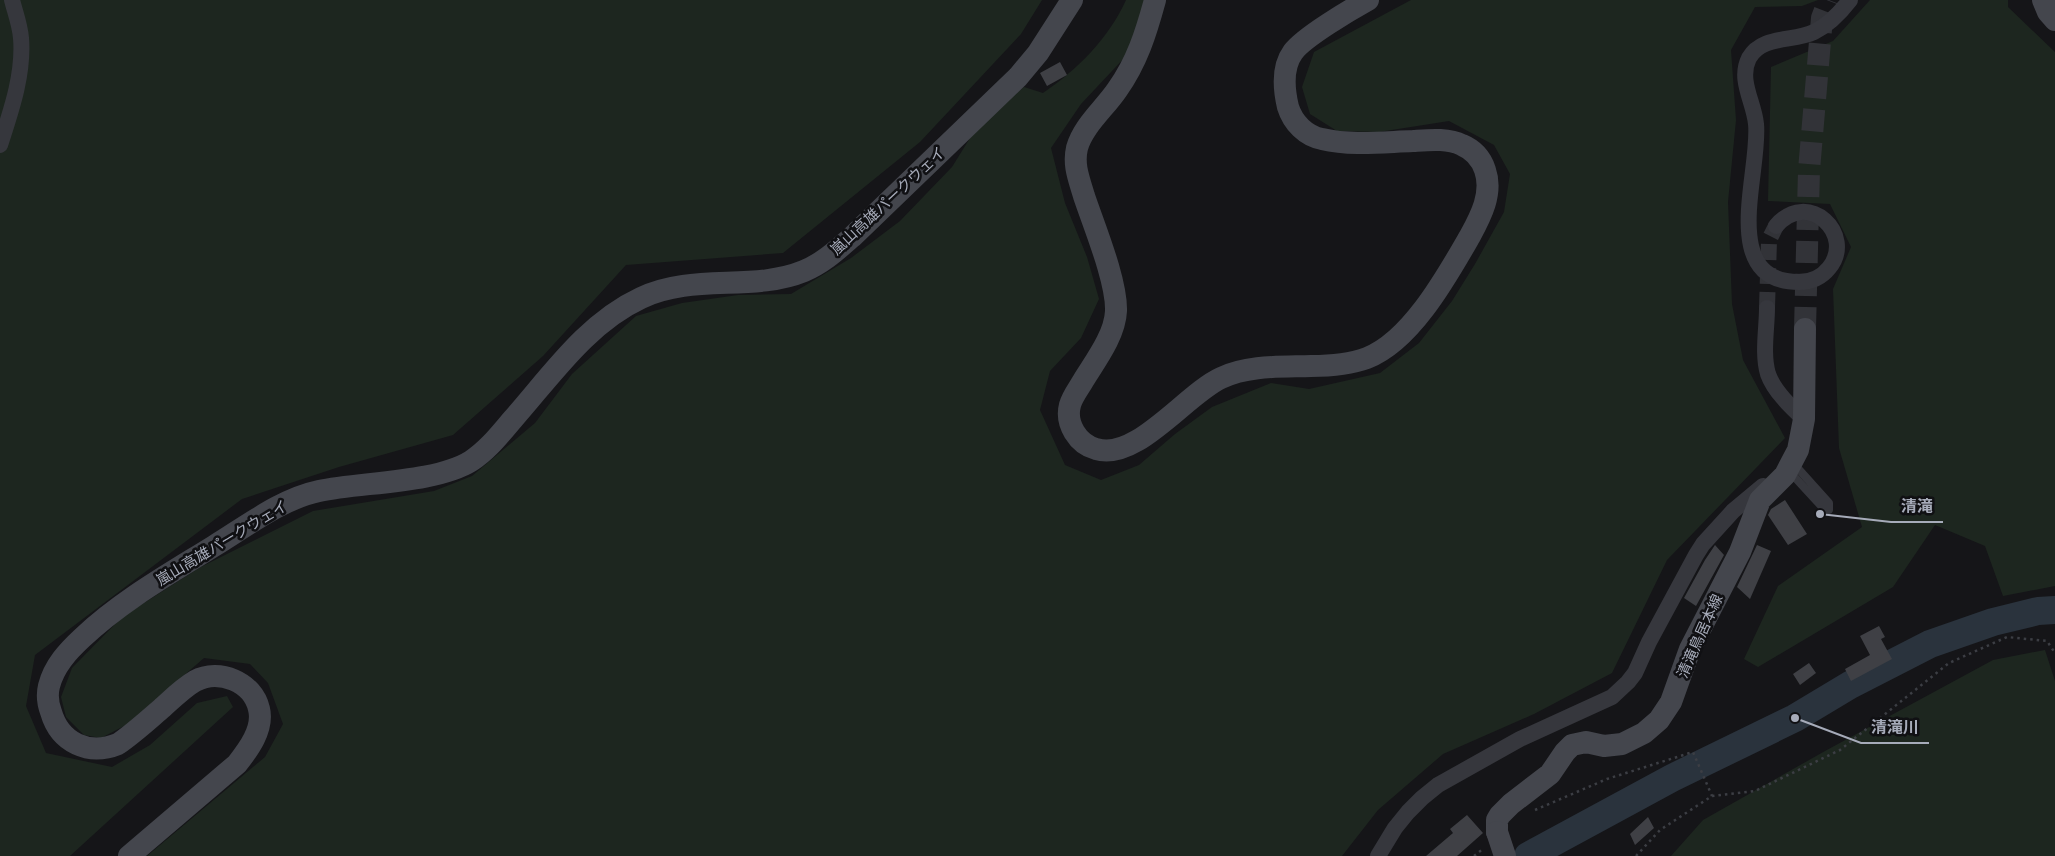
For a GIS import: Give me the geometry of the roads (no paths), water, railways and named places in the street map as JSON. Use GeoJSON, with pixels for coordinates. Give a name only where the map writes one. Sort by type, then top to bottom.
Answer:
{"type":"FeatureCollection","features":[{"type":"Feature","properties":{"kind":"street"},"geometry":{"type":"LineString","coordinates":[[0,145],[14,100],[21,64],[21,37],[12,0]]}},
{"type":"Feature","properties":{"kind":"street","name":"嵐山高雄パークウェイ"},"geometry":{"type":"LineString","coordinates":[[129,856],[237,764],[251,746],[258,726],[260,710],[254,696],[243,684],[225,677],[212,676],[196,681],[118,744],[107,749],[86,748],[62,735],[54,722],[49,705],[48,688],[56,669],[68,651],[92,629],[135,596],[264,515],[294,500],[317,491],[449,470],[471,461],[492,443],[594,329],[616,312],[640,298],[666,288],[690,284],[778,278],[803,271],[826,260],[1018,77],[1038,53],[1072,0]]}},
{"type":"Feature","properties":{"kind":"street"},"geometry":{"type":"LineString","coordinates":[[1155,0],[1140,50],[1117,90],[1088,127],[1078,144],[1074,163],[1110,276],[1116,314],[1109,335],[1069,408],[1071,424],[1077,438],[1092,448],[1105,452],[1124,448],[1142,437],[1220,378],[1243,371],[1278,367],[1340,365],[1370,357],[1394,340],[1418,318],[1471,234],[1484,208],[1489,187],[1486,170],[1478,155],[1461,144],[1436,140],[1351,143],[1318,139],[1301,129],[1289,111],[1284,86],[1293,51],[1317,32],[1368,0]]}},
{"type":"Feature","properties":{"kind":"street"},"geometry":{"type":"LineString","coordinates":[[1776,226],[1788,215],[1796,212],[1811,212],[1818,215],[1830,225],[1835,238],[1837,254],[1830,267],[1815,279],[1793,282],[1780,280],[1764,271],[1753,256],[1749,237],[1756,125],[1752,100],[1746,87],[1744,76],[1749,58],[1759,46],[1766,43],[1794,39],[1815,32],[1834,18],[1850,0]]}},
{"type":"Feature","properties":{"kind":"street"},"geometry":{"type":"LineString","coordinates":[[2042,0],[2048,12],[2055,20]]}},
{"type":"Feature","properties":{"kind":"street"},"geometry":{"type":"LineString","coordinates":[[1767,308],[1766,359],[1768,374],[1790,406],[1804,419]]}},
{"type":"Feature","properties":{"kind":"street","name":"清滝鳥居本線"},"geometry":{"type":"LineString","coordinates":[[1505,856],[1498,832],[1497,820],[1500,815],[1511,804],[1550,774],[1572,745],[1586,742],[1604,746],[1622,744],[1644,733],[1658,720],[1671,702],[1690,649],[1740,552],[1760,500],[1789,469],[1802,439],[1805,329]]}},
{"type":"Feature","properties":{"kind":"street"},"geometry":{"type":"LineString","coordinates":[[1378,856],[1408,812],[1438,785],[1520,739],[1612,697],[1635,673],[1688,568],[1703,544],[1733,511],[1764,485],[1789,469]]}},
{"type":"Feature","properties":{"kind":"lane"},"geometry":{"type":"LineString","coordinates":[[1789,469],[1829,503],[1830,510],[1823,508],[1789,469]]}},
{"type":"Feature","properties":{"kind":"waterway"},"geometry":{"type":"LineString","coordinates":[[1528,856],[1672,778],[1795,718],[1850,685],[1930,644],[1993,622],[2038,611],[2055,610]]}},
{"type":"Feature","properties":{"kind":"tunnel"},"geometry":{"type":"LineString","coordinates":[[1805,329],[1809,170],[1822,18],[1829,0]]}},
{"type":"Feature","properties":{"kind":"tunnel"},"geometry":{"type":"LineString","coordinates":[[1767,308],[1769,240],[1776,226]]}},
{"type":"Feature","properties":{"kind":"place","name":"清滝"},"geometry":{"type":"Point","coordinates":[1820,514]}},
{"type":"Feature","properties":{"kind":"place","name":"清滝川"},"geometry":{"type":"Point","coordinates":[1795,718]}}]}
